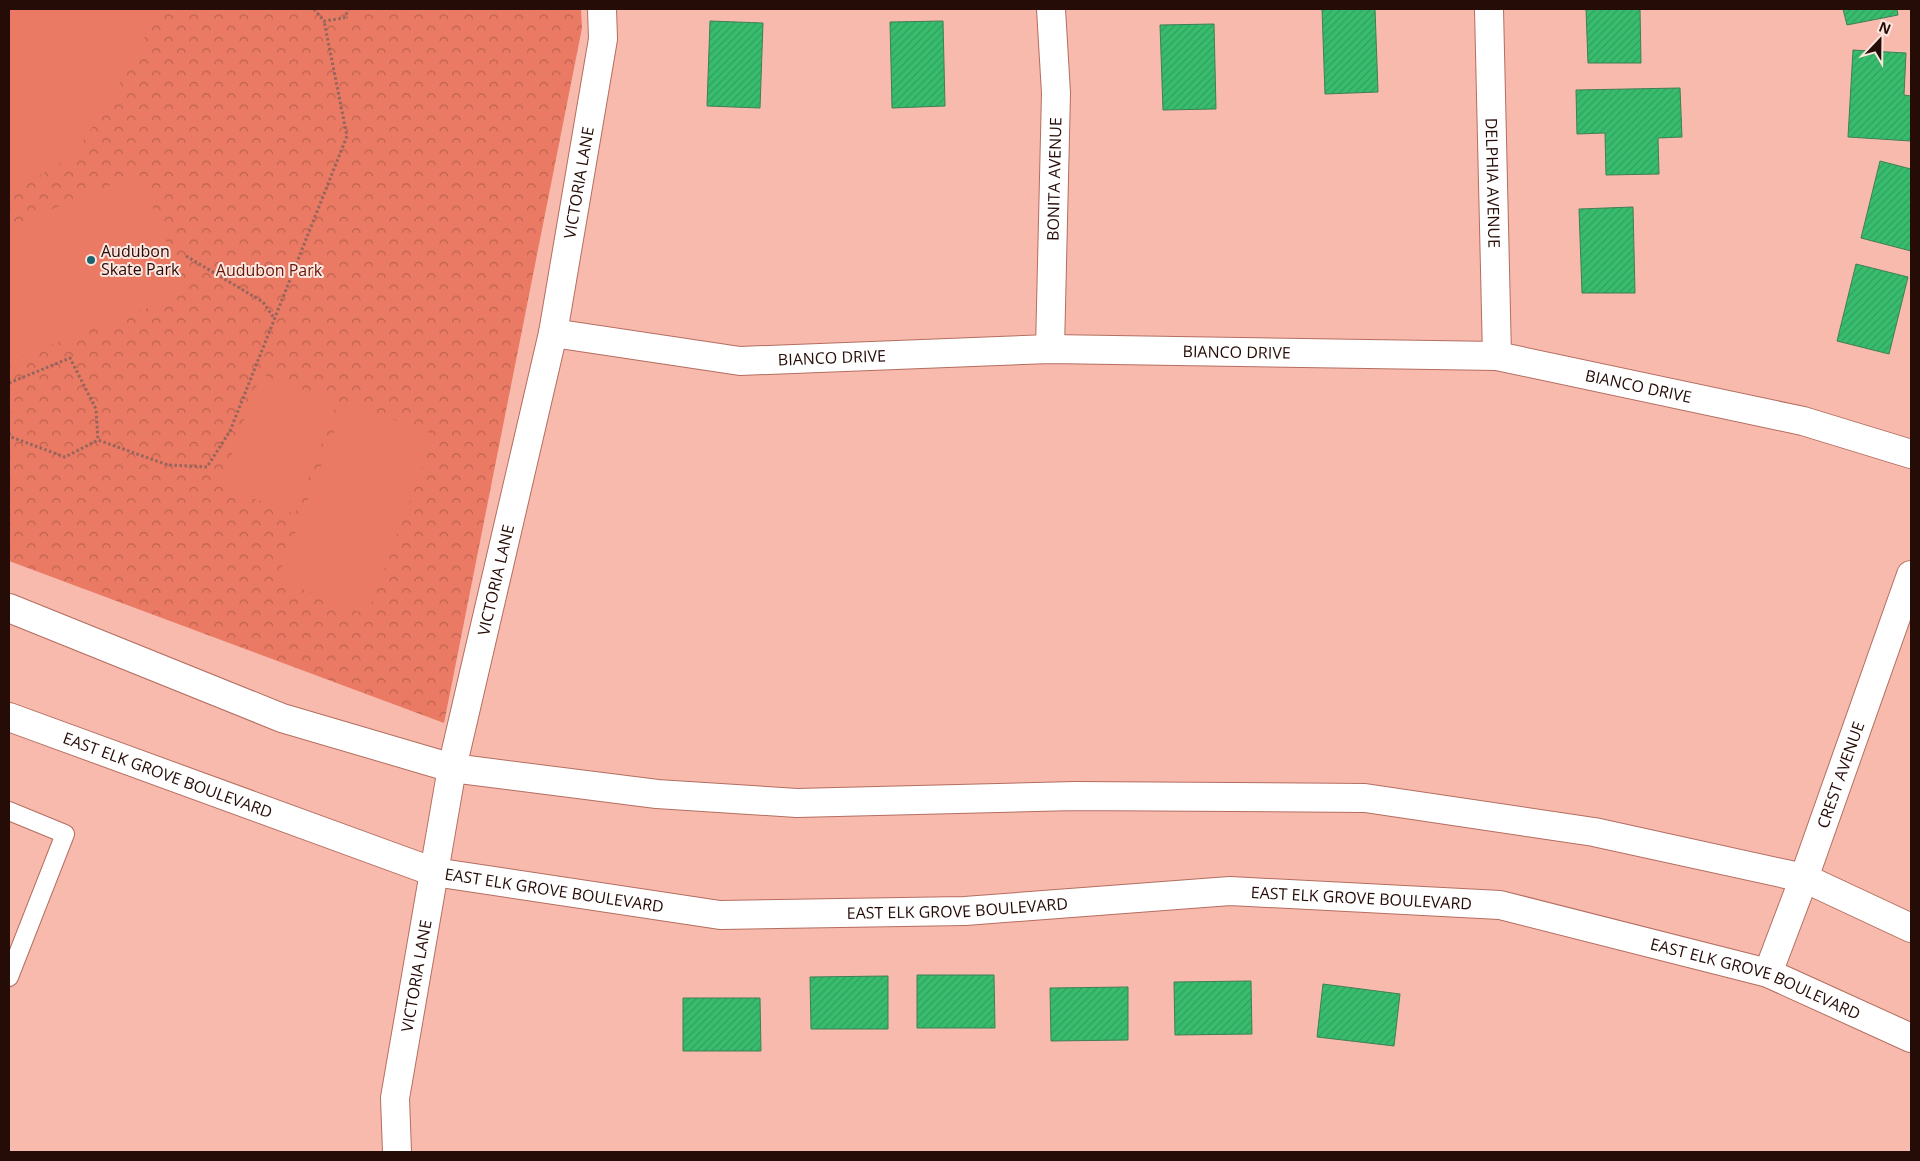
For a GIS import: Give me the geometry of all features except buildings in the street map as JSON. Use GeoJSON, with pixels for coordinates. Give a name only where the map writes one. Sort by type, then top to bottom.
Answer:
{"type":"FeatureCollection","features":[{"type":"Feature","properties":{"kind":"street","name":"VICTORIA LANE"},"geometry":{"type":"LineString","coordinates":[[396,1152],[396,1098],[452,768],[553,333],[603,39],[602,9]]}},
{"type":"Feature","properties":{"kind":"street","name":"BONITA AVENUE"},"geometry":{"type":"LineString","coordinates":[[1050,349],[1056,94],[1051,9]]}},
{"type":"Feature","properties":{"kind":"street","name":"DELPHIA AVENUE"},"geometry":{"type":"LineString","coordinates":[[1489,9],[1497,356]]}},
{"type":"Feature","properties":{"kind":"street","name":"BIANCO DRIVE"},"geometry":{"type":"LineString","coordinates":[[553,333],[740,361],[1050,349],[1497,356],[1803,421],[1911,454]]}},
{"type":"Feature","properties":{"kind":"street","name":"CREST AVENUE"},"geometry":{"type":"LineString","coordinates":[[1768,973],[1804,878],[1911,576]]}},
{"type":"Feature","properties":{"kind":"street"},"geometry":{"type":"LineString","coordinates":[[9,608],[282,718],[452,768],[658,794],[797,803],[1075,796],[1364,798],[1594,832],[1804,878],[1911,928]]}},
{"type":"Feature","properties":{"kind":"street","name":"EAST ELK GROVE BOULEVARD"},"geometry":{"type":"LineString","coordinates":[[9,717],[434,872],[720,915],[965,911],[1230,891],[1500,905],[1768,973],[1911,1038]]}},
{"type":"Feature","properties":{"kind":"lane"},"geometry":{"type":"LineString","coordinates":[[9,811],[66,834],[9,977]]}},
{"type":"Feature","properties":{"kind":"path"},"geometry":{"type":"LineString","coordinates":[[9,433],[12,437],[64,457],[98,440],[168,465],[207,467],[230,432],[347,136],[324,21],[314,9]]}},
{"type":"Feature","properties":{"kind":"path"},"geometry":{"type":"LineString","coordinates":[[324,21],[344,18],[349,9]]}},
{"type":"Feature","properties":{"kind":"path"},"geometry":{"type":"LineString","coordinates":[[186,256],[263,302],[275,318]]}},
{"type":"Feature","properties":{"kind":"path"},"geometry":{"type":"LineString","coordinates":[[9,383],[70,358],[96,409],[98,440]]}},
{"type":"Feature","properties":{"kind":"green space","name":"Audubon Park"},"geometry":{"type":"Polygon","coordinates":[[[9,9],[581,9],[582,28],[444,723],[9,561],[9,9]]]}},
{"type":"Feature","properties":{"kind":"green space"},"geometry":{"type":"Polygon","coordinates":[[[9,9],[153,9],[144,40],[105,109],[72,157],[24,184],[9,182],[9,9]]]}},
{"type":"Feature","properties":{"kind":"green space","name":"Audubon Skate Park"},"geometry":{"type":"Polygon","coordinates":[[[139,173],[187,293],[9,361],[9,227],[139,173]]]}},
{"type":"Feature","properties":{"kind":"green space"},"geometry":{"type":"Polygon","coordinates":[[[261,374],[337,403],[295,514],[220,486],[261,374]]]}},
{"type":"Feature","properties":{"kind":"green space"},"geometry":{"type":"Polygon","coordinates":[[[346,402],[435,435],[367,615],[277,579],[346,402]]]}},
{"type":"Feature","properties":{"kind":"place","name":"Audubon Skate Park"},"geometry":{"type":"Point","coordinates":[91,260]}}]}
